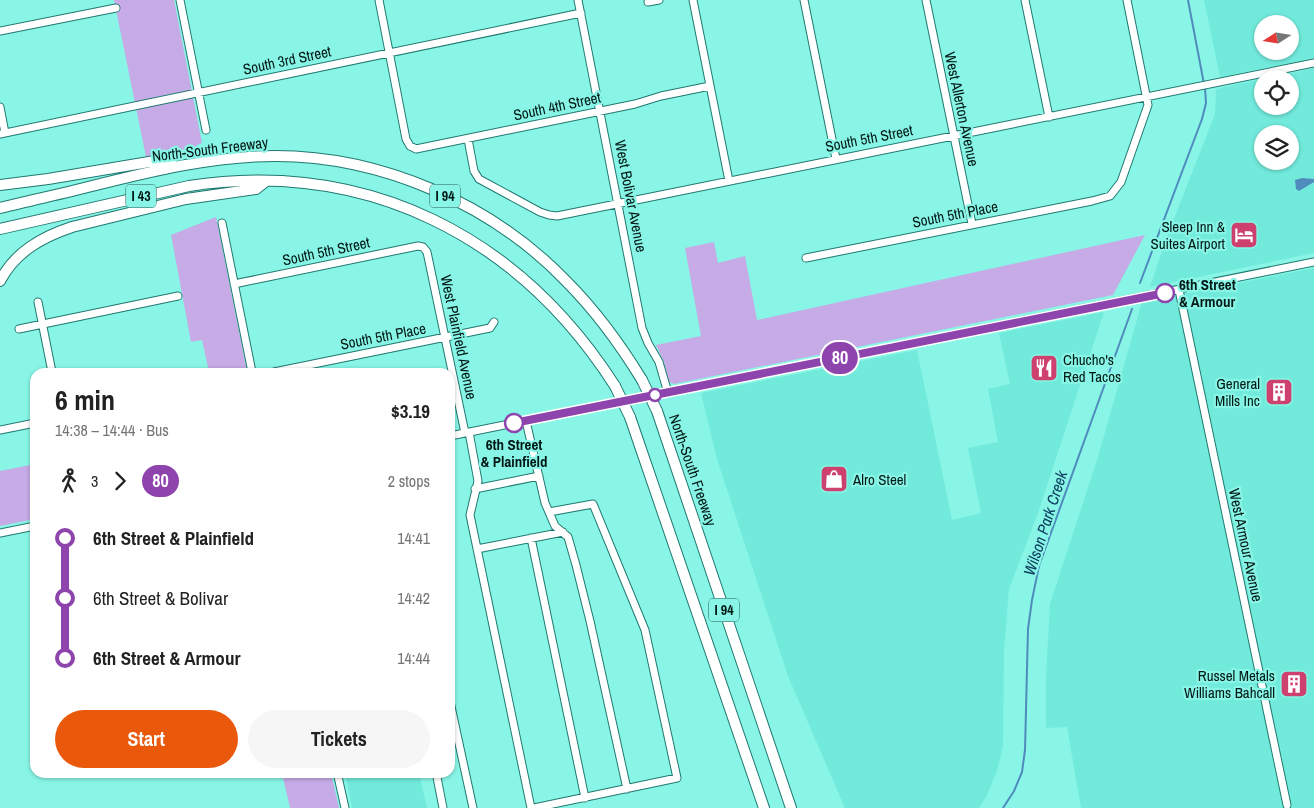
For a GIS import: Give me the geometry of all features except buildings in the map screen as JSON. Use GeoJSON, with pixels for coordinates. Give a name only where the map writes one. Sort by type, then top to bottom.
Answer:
{"type":"FeatureCollection","features":[{"type":"Feature","properties":{"kind":"highway","name":"North-South Freeway"},"geometry":{"type":"LineString","coordinates":[[0,208],[178,166],[237,158],[275,156],[310,158],[366,167],[430,188],[502,226],[566,280],[614,336],[642,380],[657,411],[791,808]]}},
{"type":"Feature","properties":{"kind":"highway"},"geometry":{"type":"LineString","coordinates":[[0,185],[154,161],[178,166]]}},
{"type":"Feature","properties":{"kind":"highway","name":"I 43"},"geometry":{"type":"LineString","coordinates":[[0,229],[189,186],[219,181],[266,181]]}},
{"type":"Feature","properties":{"kind":"highway"},"geometry":{"type":"LineString","coordinates":[[0,281],[21,254],[54,233],[186,199],[256,189],[266,181]]}},
{"type":"Feature","properties":{"kind":"highway","name":"I 94"},"geometry":{"type":"LineString","coordinates":[[266,181],[315,184],[350,190],[381,199],[438,221],[492,254],[518,274],[554,306],[585,343],[614,386],[630,417],[764,808]]}},
{"type":"Feature","properties":{"kind":"street"},"geometry":{"type":"LineString","coordinates":[[180,0],[206,130]]}},
{"type":"Feature","properties":{"kind":"street"},"geometry":{"type":"LineString","coordinates":[[379,0],[389,52]]}},
{"type":"Feature","properties":{"kind":"street","name":"West Bolivar Avenue"},"geometry":{"type":"LineString","coordinates":[[578,0],[601,110],[642,328],[648,344],[660,362],[668,392]]}},
{"type":"Feature","properties":{"kind":"street"},"geometry":{"type":"LineString","coordinates":[[648,2],[660,0]]}},
{"type":"Feature","properties":{"kind":"street"},"geometry":{"type":"LineString","coordinates":[[693,0],[728,181]]}},
{"type":"Feature","properties":{"kind":"street"},"geometry":{"type":"LineString","coordinates":[[804,0],[836,159]]}},
{"type":"Feature","properties":{"kind":"street","name":"West Allerton Avenue"},"geometry":{"type":"LineString","coordinates":[[926,0],[972,224]]}},
{"type":"Feature","properties":{"kind":"street"},"geometry":{"type":"LineString","coordinates":[[1025,0],[1049,117]]}},
{"type":"Feature","properties":{"kind":"street"},"geometry":{"type":"LineString","coordinates":[[1127,0],[1147,97]]}},
{"type":"Feature","properties":{"kind":"street"},"geometry":{"type":"LineString","coordinates":[[0,31],[116,8]]}},
{"type":"Feature","properties":{"kind":"street","name":"South 3rd Street"},"geometry":{"type":"LineString","coordinates":[[2,133],[581,13]]}},
{"type":"Feature","properties":{"kind":"street","name":"South 4th Street"},"geometry":{"type":"LineString","coordinates":[[389,52],[406,139],[410,146],[416,149],[710,86]]}},
{"type":"Feature","properties":{"kind":"street","name":"South 5th Street"},"geometry":{"type":"LineString","coordinates":[[468,139],[474,171],[479,179],[540,212],[557,216],[1314,63]]}},
{"type":"Feature","properties":{"kind":"street","name":"South 5th Place"},"geometry":{"type":"LineString","coordinates":[[806,258],[1110,196],[1121,182],[1148,105],[1147,97]]}},
{"type":"Feature","properties":{"kind":"street"},"geometry":{"type":"LineString","coordinates":[[0,107],[2,133]]}},
{"type":"Feature","properties":{"kind":"street"},"geometry":{"type":"LineString","coordinates":[[222,223],[251,368]]}},
{"type":"Feature","properties":{"kind":"street","name":"South 5th Street"},"geometry":{"type":"LineString","coordinates":[[234,284],[418,246],[423,247]]}},
{"type":"Feature","properties":{"kind":"street","name":"West Plainfield Avenue"},"geometry":{"type":"LineString","coordinates":[[423,247],[427,252],[452,368]]}},
{"type":"Feature","properties":{"kind":"street"},"geometry":{"type":"LineString","coordinates":[[455,435],[1314,262]]}},
{"type":"Feature","properties":{"kind":"street","name":"West Armour Avenue"},"geometry":{"type":"LineString","coordinates":[[1179,290],[1287,805]]}},
{"type":"Feature","properties":{"kind":"street"},"geometry":{"type":"LineString","coordinates":[[19,329],[178,296]]}},
{"type":"Feature","properties":{"kind":"street"},"geometry":{"type":"LineString","coordinates":[[38,302],[51,368]]}},
{"type":"Feature","properties":{"kind":"street","name":"South 5th Place"},"geometry":{"type":"LineString","coordinates":[[294,368],[490,328],[494,322]]}},
{"type":"Feature","properties":{"kind":"street","name":"West Plainfield Avenue"},"geometry":{"type":"LineString","coordinates":[[455,381],[478,481],[470,515],[533,808]]}},
{"type":"Feature","properties":{"kind":"street"},"geometry":{"type":"LineString","coordinates":[[526,421],[549,512],[555,526],[568,537],[590,620],[627,789]]}},
{"type":"Feature","properties":{"kind":"street"},"geometry":{"type":"LineString","coordinates":[[0,430],[30,424]]}},
{"type":"Feature","properties":{"kind":"street"},"geometry":{"type":"LineString","coordinates":[[476,489],[539,476]]}},
{"type":"Feature","properties":{"kind":"street"},"geometry":{"type":"LineString","coordinates":[[533,808],[678,778],[645,630],[592,504],[549,512]]}},
{"type":"Feature","properties":{"kind":"street"},"geometry":{"type":"LineString","coordinates":[[0,533],[30,527]]}},
{"type":"Feature","properties":{"kind":"street"},"geometry":{"type":"LineString","coordinates":[[477,549],[562,532]]}},
{"type":"Feature","properties":{"kind":"street"},"geometry":{"type":"LineString","coordinates":[[531,538],[585,798]]}},
{"type":"Feature","properties":{"kind":"street"},"geometry":{"type":"LineString","coordinates":[[455,725],[473,808]]}},
{"type":"Feature","properties":{"kind":"street"},"geometry":{"type":"LineString","coordinates":[[339,778],[345,808]]}},
{"type":"Feature","properties":{"kind":"street"},"geometry":{"type":"LineString","coordinates":[[437,778],[444,808]]}},
{"type":"Feature","properties":{"kind":"shaded area"},"geometry":{"type":"Polygon","coordinates":[[[114,0],[174,0],[202,143],[197,145],[197,147],[146,157],[114,0]]]}},
{"type":"Feature","properties":{"kind":"shaded area"},"geometry":{"type":"Polygon","coordinates":[[[1204,0],[1314,0],[1314,58],[1220,77],[1204,0]]]}},
{"type":"Feature","properties":{"kind":"shaded area"},"geometry":{"type":"Polygon","coordinates":[[[1314,68],[1314,253],[1150,287],[1168,234],[1215,114],[1216,89],[1254,81],[1254,115],[1299,115],[1299,71],[1314,68]]]}},
{"type":"Feature","properties":{"kind":"shaded area"},"geometry":{"type":"Polygon","coordinates":[[[1302,178],[1314,179],[1314,182],[1299,191],[1296,189],[1295,180],[1302,178]]]}},
{"type":"Feature","properties":{"kind":"shaded area"},"geometry":{"type":"Polygon","coordinates":[[[216,217],[246,368],[208,368],[202,340],[191,342],[171,235],[216,217]]]}},
{"type":"Feature","properties":{"kind":"shaded area"},"geometry":{"type":"Polygon","coordinates":[[[1145,235],[1113,295],[674,384],[669,382],[664,362],[656,345],[701,336],[685,248],[714,242],[718,263],[745,256],[757,320],[1145,235]]]}},
{"type":"Feature","properties":{"kind":"shaded area"},"geometry":{"type":"Polygon","coordinates":[[[1314,268],[1314,808],[1081,808],[1067,727],[1046,728],[1046,676],[1050,604],[1098,457],[1142,302],[1314,268]]]}},
{"type":"Feature","properties":{"kind":"shaded area"},"geometry":{"type":"Polygon","coordinates":[[[1104,312],[1038,513],[1009,589],[1004,650],[1003,746],[997,771],[986,797],[979,808],[845,808],[788,676],[717,459],[701,393],[917,350],[952,520],[981,513],[968,448],[998,442],[988,389],[1010,384],[999,333],[1104,312]]]}},
{"type":"Feature","properties":{"kind":"shaded area"},"geometry":{"type":"Polygon","coordinates":[[[30,465],[30,520],[0,526],[0,471],[30,465]]]}},
{"type":"Feature","properties":{"kind":"shaded area"},"geometry":{"type":"Polygon","coordinates":[[[283,778],[332,778],[339,808],[290,808],[283,778]]]}},
{"type":"Feature","properties":{"kind":"shaded area"},"geometry":{"type":"Polygon","coordinates":[[[346,778],[420,778],[427,808],[352,808],[346,778]]]}},
{"type":"Feature","properties":{"kind":"waterway","name":"Wilson Park Creek"},"geometry":{"type":"LineString","coordinates":[[1188,0],[1204,84]]}},
{"type":"Feature","properties":{"kind":"waterway","name":"Wilson Park Creek"},"geometry":{"type":"LineString","coordinates":[[1140,283],[1202,119],[1206,103],[1205,88]]}},
{"type":"Feature","properties":{"kind":"waterway","name":"Wilson Park Creek"},"geometry":{"type":"LineString","coordinates":[[1003,808],[1014,791],[1022,772],[1025,750],[1028,629],[1039,566],[1132,309]]}},
{"type":"Feature","properties":{"kind":"bus line","name":"80"},"geometry":{"type":"LineString","coordinates":[[514,423],[1165,293]]}},
{"type":"Feature","properties":{"kind":"place","name":"Sleep Inn & Suites Airport"},"geometry":{"type":"Point","coordinates":[1244,235]}},
{"type":"Feature","properties":{"kind":"place","name":"6th Street & Armour"},"geometry":{"type":"Point","coordinates":[1165,293]}},
{"type":"Feature","properties":{"kind":"place","name":"Chucho's Red Tacos"},"geometry":{"type":"Point","coordinates":[1044,368]}},
{"type":"Feature","properties":{"kind":"place","name":"General Mills Inc"},"geometry":{"type":"Point","coordinates":[1279,392]}},
{"type":"Feature","properties":{"kind":"place","name":"6th Street & Plainfield"},"geometry":{"type":"Point","coordinates":[514,423]}},
{"type":"Feature","properties":{"kind":"place","name":"Alro Steel"},"geometry":{"type":"Point","coordinates":[834,479]}},
{"type":"Feature","properties":{"kind":"place","name":"Russel Metals Williams Bahcall"},"geometry":{"type":"Point","coordinates":[1294,684]}}]}
